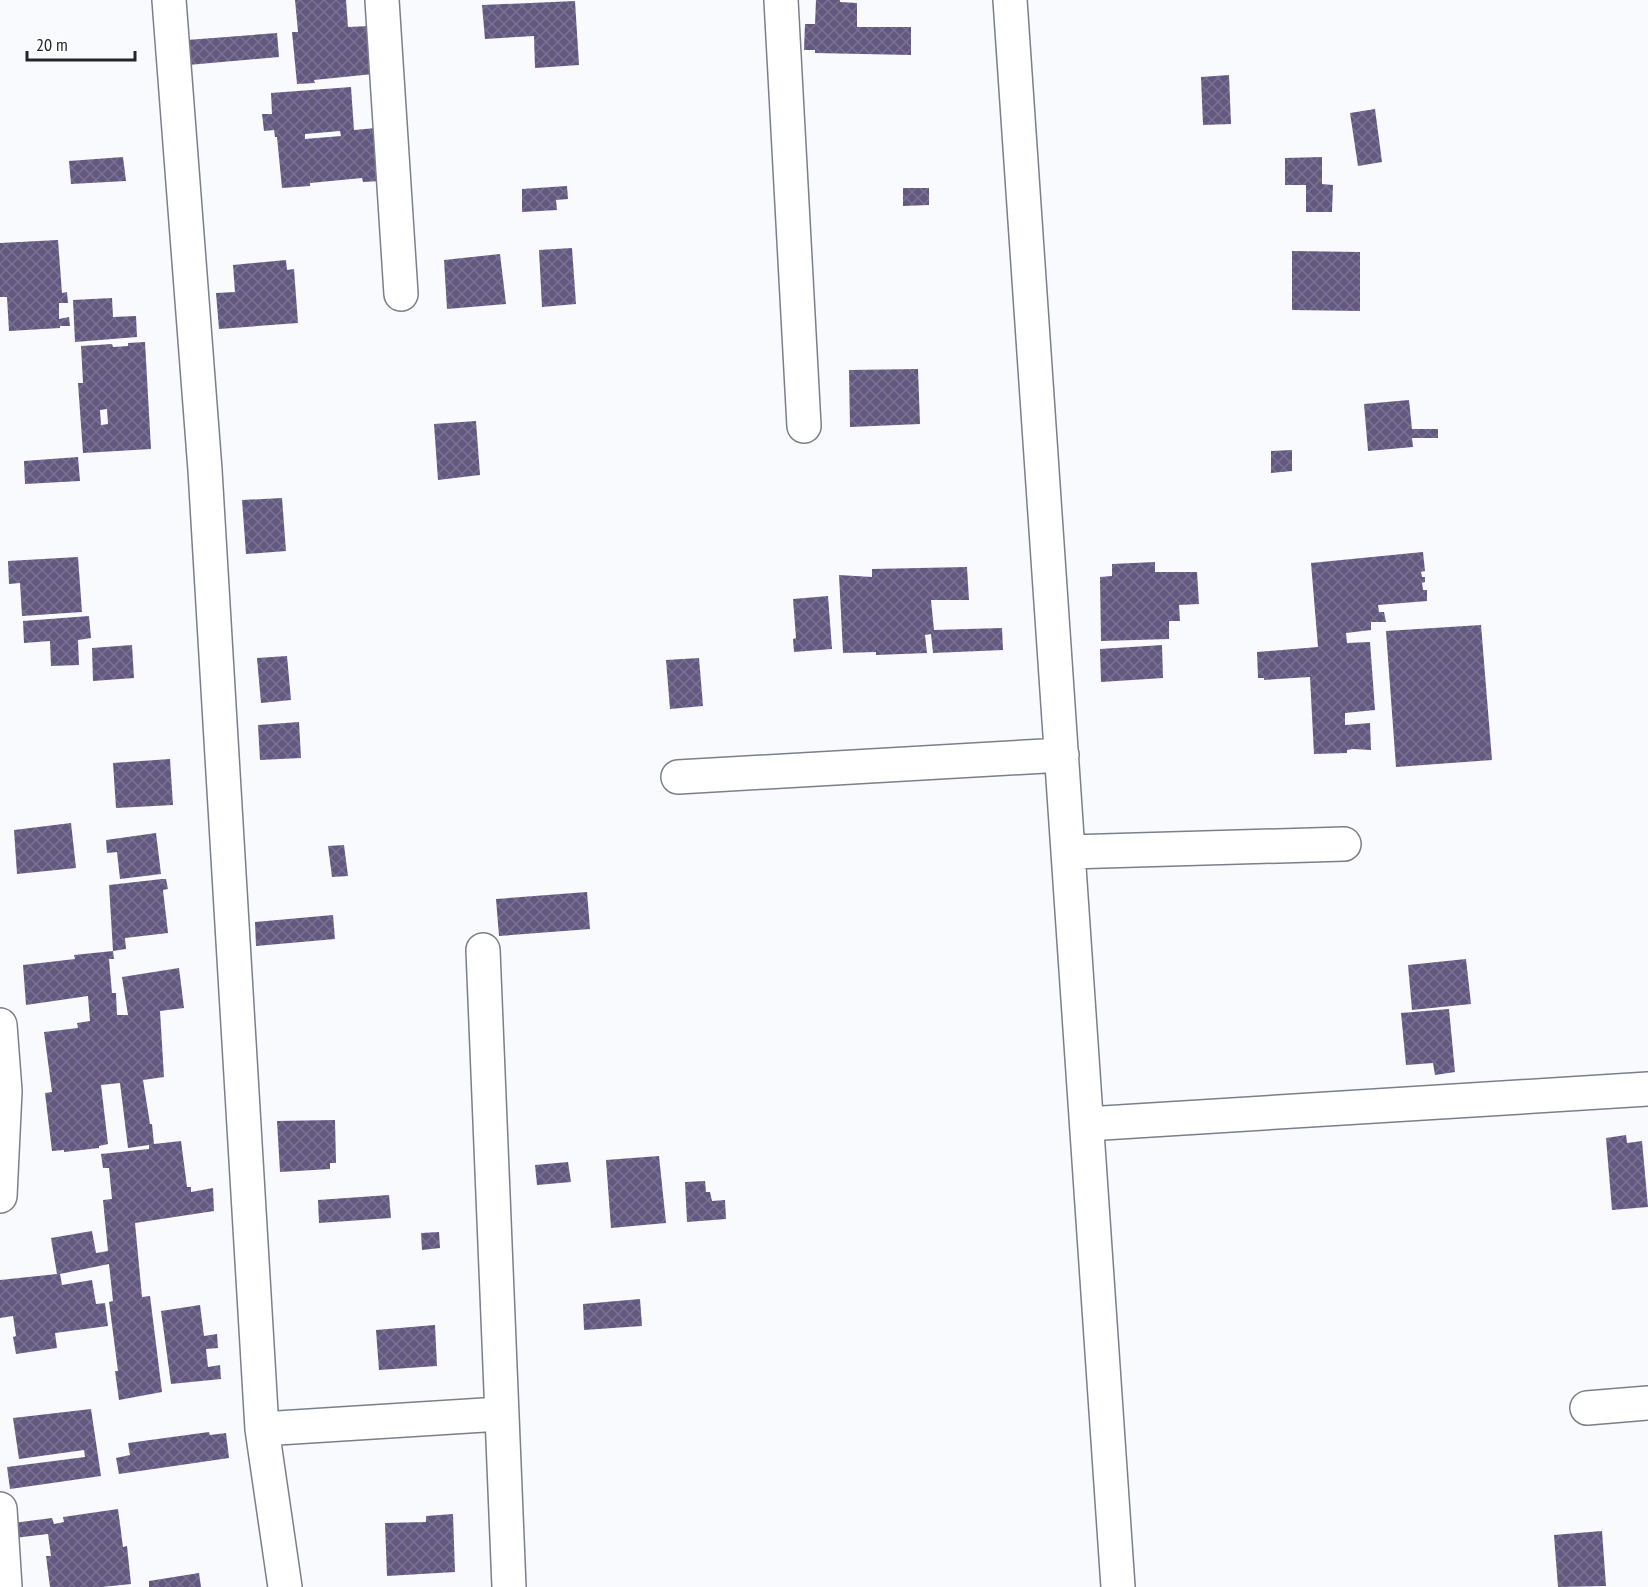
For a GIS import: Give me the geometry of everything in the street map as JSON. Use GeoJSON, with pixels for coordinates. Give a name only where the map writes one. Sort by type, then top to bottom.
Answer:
{"type":"FeatureCollection","features":[{"type":"Feature","properties":{"kind":"street"},"geometry":{"type":"LineString","coordinates":[[169,0],[205,470],[262,1429],[285,1587]]}},
{"type":"Feature","properties":{"kind":"street"},"geometry":{"type":"LineString","coordinates":[[382,0],[401,294]]}},
{"type":"Feature","properties":{"kind":"street"},"geometry":{"type":"LineString","coordinates":[[781,0],[804,426]]}},
{"type":"Feature","properties":{"kind":"street"},"geometry":{"type":"LineString","coordinates":[[1010,0],[1119,1587]]}},
{"type":"Feature","properties":{"kind":"street"},"geometry":{"type":"LineString","coordinates":[[678,777],[1062,755]]}},
{"type":"Feature","properties":{"kind":"street"},"geometry":{"type":"LineString","coordinates":[[1069,852],[1344,844]]}},
{"type":"Feature","properties":{"kind":"street"},"geometry":{"type":"LineString","coordinates":[[483,950],[500,1414],[509,1587]]}},
{"type":"Feature","properties":{"kind":"street"},"geometry":{"type":"LineString","coordinates":[[0,1025],[5,1091],[0,1196]]}},
{"type":"Feature","properties":{"kind":"street"},"geometry":{"type":"LineString","coordinates":[[1088,1124],[1648,1089]]}},
{"type":"Feature","properties":{"kind":"street"},"geometry":{"type":"LineString","coordinates":[[1587,1408],[1648,1403]]}},
{"type":"Feature","properties":{"kind":"street"},"geometry":{"type":"LineString","coordinates":[[262,1429],[500,1414]]}},
{"type":"Feature","properties":{"kind":"street"},"geometry":{"type":"LineString","coordinates":[[0,1509],[5,1587]]}},
{"type":"Feature","properties":{"kind":"building"},"geometry":{"type":"Polygon","coordinates":[[[295,0],[346,0],[348,27],[370,26],[373,74],[297,84],[292,32],[298,32],[295,0]]]}},
{"type":"Feature","properties":{"kind":"building"},"geometry":{"type":"Polygon","coordinates":[[[816,0],[857,3],[857,27],[911,27],[911,55],[815,53],[815,50],[804,50],[805,24],[815,24],[816,0]]]}},
{"type":"Feature","properties":{"kind":"building"},"geometry":{"type":"Polygon","coordinates":[[[575,1],[579,65],[535,68],[534,36],[485,39],[482,5],[575,1]]]}},
{"type":"Feature","properties":{"kind":"building"},"geometry":{"type":"Polygon","coordinates":[[[277,33],[279,57],[188,65],[187,40],[277,33]]]}},
{"type":"Feature","properties":{"kind":"building"},"geometry":{"type":"Polygon","coordinates":[[[1229,75],[1231,124],[1203,125],[1201,77],[1229,75]]]}},
{"type":"Feature","properties":{"kind":"building"},"geometry":{"type":"Polygon","coordinates":[[[351,87],[354,130],[376,128],[381,181],[363,182],[362,178],[282,188],[277,137],[275,137],[274,130],[264,131],[262,114],[272,114],[271,93],[351,87]],[[340,131],[305,134],[305,139],[341,136],[340,131]]]}},
{"type":"Feature","properties":{"kind":"building"},"geometry":{"type":"Polygon","coordinates":[[[1375,109],[1382,162],[1358,166],[1350,113],[1375,109]]]}},
{"type":"Feature","properties":{"kind":"building"},"geometry":{"type":"Polygon","coordinates":[[[123,157],[126,181],[71,184],[69,161],[123,157]]]}},
{"type":"Feature","properties":{"kind":"building"},"geometry":{"type":"Polygon","coordinates":[[[1322,157],[1322,184],[1333,185],[1332,212],[1306,212],[1306,185],[1285,185],[1285,158],[1322,157]]]}},
{"type":"Feature","properties":{"kind":"building"},"geometry":{"type":"Polygon","coordinates":[[[567,186],[568,199],[556,200],[557,210],[522,212],[522,189],[567,186]]]}},
{"type":"Feature","properties":{"kind":"building"},"geometry":{"type":"Polygon","coordinates":[[[903,188],[929,188],[929,205],[903,206],[903,188]]]}},
{"type":"Feature","properties":{"kind":"building"},"geometry":{"type":"Polygon","coordinates":[[[58,240],[62,293],[67,292],[68,303],[59,303],[59,319],[69,317],[70,326],[9,331],[7,297],[0,297],[0,243],[58,240]]]}},
{"type":"Feature","properties":{"kind":"building"},"geometry":{"type":"Polygon","coordinates":[[[572,248],[576,304],[542,307],[539,250],[572,248]]]}},
{"type":"Feature","properties":{"kind":"building"},"geometry":{"type":"Polygon","coordinates":[[[1292,251],[1360,252],[1360,311],[1292,310],[1292,251]]]}},
{"type":"Feature","properties":{"kind":"building"},"geometry":{"type":"Polygon","coordinates":[[[500,254],[506,304],[447,309],[444,260],[500,254]]]}},
{"type":"Feature","properties":{"kind":"building"},"geometry":{"type":"Polygon","coordinates":[[[286,260],[287,270],[294,269],[298,323],[219,329],[216,293],[235,292],[233,265],[286,260]]]}},
{"type":"Feature","properties":{"kind":"building"},"geometry":{"type":"Polygon","coordinates":[[[112,298],[113,317],[136,316],[137,337],[75,342],[73,300],[112,298]]]}},
{"type":"Feature","properties":{"kind":"building"},"geometry":{"type":"Polygon","coordinates":[[[145,342],[151,449],[83,453],[78,383],[83,383],[81,346],[112,344],[113,347],[128,346],[128,343],[145,342]],[[107,409],[100,410],[101,425],[108,424],[107,409]]]}},
{"type":"Feature","properties":{"kind":"building"},"geometry":{"type":"Polygon","coordinates":[[[918,369],[920,424],[850,427],[849,370],[918,369]]]}},
{"type":"Feature","properties":{"kind":"building"},"geometry":{"type":"Polygon","coordinates":[[[1409,400],[1412,429],[1438,429],[1438,438],[1412,438],[1413,447],[1368,451],[1364,404],[1409,400]]]}},
{"type":"Feature","properties":{"kind":"building"},"geometry":{"type":"Polygon","coordinates":[[[476,421],[480,475],[438,480],[434,424],[476,421]]]}},
{"type":"Feature","properties":{"kind":"building"},"geometry":{"type":"Polygon","coordinates":[[[1292,450],[1292,471],[1271,473],[1271,451],[1292,450]]]}},
{"type":"Feature","properties":{"kind":"building"},"geometry":{"type":"Polygon","coordinates":[[[78,457],[80,481],[25,484],[24,461],[78,457]]]}},
{"type":"Feature","properties":{"kind":"building"},"geometry":{"type":"Polygon","coordinates":[[[282,498],[286,551],[246,554],[242,500],[282,498]]]}},
{"type":"Feature","properties":{"kind":"building"},"geometry":{"type":"Polygon","coordinates":[[[1423,552],[1425,571],[1421,572],[1422,577],[1425,577],[1425,582],[1422,583],[1423,590],[1427,590],[1427,601],[1378,605],[1379,612],[1384,612],[1386,622],[1371,622],[1371,630],[1346,633],[1347,643],[1370,642],[1375,710],[1345,713],[1345,725],[1370,723],[1371,750],[1353,749],[1347,750],[1347,753],[1314,754],[1310,677],[1264,680],[1264,678],[1258,678],[1257,652],[1318,647],[1311,563],[1423,552]]]}},
{"type":"Feature","properties":{"kind":"building"},"geometry":{"type":"Polygon","coordinates":[[[78,557],[82,612],[22,616],[20,583],[9,584],[8,561],[78,557]]]}},
{"type":"Feature","properties":{"kind":"building"},"geometry":{"type":"Polygon","coordinates":[[[1155,562],[1155,572],[1197,572],[1199,604],[1179,605],[1180,621],[1169,621],[1169,639],[1101,641],[1100,577],[1112,576],[1112,564],[1155,562]]]}},
{"type":"Feature","properties":{"kind":"building"},"geometry":{"type":"Polygon","coordinates":[[[967,567],[969,600],[931,600],[934,630],[1002,628],[1003,650],[933,653],[931,634],[925,635],[927,653],[876,655],[876,652],[843,653],[839,575],[872,577],[872,569],[967,567]]]}},
{"type":"Feature","properties":{"kind":"building"},"geometry":{"type":"Polygon","coordinates":[[[828,596],[832,649],[794,652],[793,639],[796,638],[793,599],[828,596]]]}},
{"type":"Feature","properties":{"kind":"building"},"geometry":{"type":"Polygon","coordinates":[[[89,616],[91,638],[78,640],[79,665],[51,666],[50,641],[24,643],[23,621],[89,616]]]}},
{"type":"Feature","properties":{"kind":"building"},"geometry":{"type":"Polygon","coordinates":[[[1481,625],[1492,760],[1396,767],[1386,631],[1481,625]]]}},
{"type":"Feature","properties":{"kind":"building"},"geometry":{"type":"Polygon","coordinates":[[[132,645],[134,678],[93,681],[92,648],[132,645]]]}},
{"type":"Feature","properties":{"kind":"building"},"geometry":{"type":"Polygon","coordinates":[[[1162,645],[1163,678],[1101,682],[1100,649],[1162,645]]]}},
{"type":"Feature","properties":{"kind":"building"},"geometry":{"type":"Polygon","coordinates":[[[287,656],[291,700],[261,703],[257,658],[287,656]]]}},
{"type":"Feature","properties":{"kind":"building"},"geometry":{"type":"Polygon","coordinates":[[[699,658],[703,706],[670,709],[666,660],[699,658]]]}},
{"type":"Feature","properties":{"kind":"building"},"geometry":{"type":"Polygon","coordinates":[[[299,722],[301,758],[260,760],[258,725],[299,722]]]}},
{"type":"Feature","properties":{"kind":"building"},"geometry":{"type":"Polygon","coordinates":[[[170,759],[173,805],[116,808],[113,763],[170,759]]]}},
{"type":"Feature","properties":{"kind":"building"},"geometry":{"type":"Polygon","coordinates":[[[71,823],[76,868],[17,874],[14,830],[71,823]]]}},
{"type":"Feature","properties":{"kind":"building"},"geometry":{"type":"Polygon","coordinates":[[[156,833],[161,874],[120,879],[117,852],[107,853],[106,840],[156,833]]]}},
{"type":"Feature","properties":{"kind":"building"},"geometry":{"type":"Polygon","coordinates":[[[344,845],[348,876],[332,877],[328,846],[344,845]]]}},
{"type":"Feature","properties":{"kind":"building"},"geometry":{"type":"Polygon","coordinates":[[[166,879],[168,889],[163,890],[168,933],[125,938],[126,949],[113,951],[109,885],[166,879]]]}},
{"type":"Feature","properties":{"kind":"building"},"geometry":{"type":"Polygon","coordinates":[[[587,892],[590,929],[499,936],[496,899],[587,892]]]}},
{"type":"Feature","properties":{"kind":"building"},"geometry":{"type":"Polygon","coordinates":[[[333,915],[335,939],[256,946],[255,922],[333,915]]]}},
{"type":"Feature","properties":{"kind":"building"},"geometry":{"type":"Polygon","coordinates":[[[113,951],[114,959],[109,959],[112,993],[116,993],[117,1015],[128,1015],[122,977],[179,968],[184,1008],[160,1011],[164,1077],[143,1080],[154,1144],[181,1141],[187,1187],[191,1187],[191,1192],[213,1188],[214,1211],[135,1223],[142,1297],[150,1296],[162,1392],[119,1400],[115,1371],[118,1371],[109,1302],[113,1301],[109,1264],[60,1274],[62,1285],[92,1280],[96,1304],[105,1303],[108,1326],[55,1333],[57,1348],[16,1354],[13,1316],[0,1318],[0,1280],[57,1274],[51,1238],[92,1231],[96,1253],[108,1251],[103,1200],[112,1199],[109,1168],[103,1168],[101,1154],[149,1149],[149,1145],[128,1148],[120,1083],[101,1085],[108,1144],[99,1146],[99,1148],[52,1151],[45,1093],[52,1092],[44,1032],[78,1028],[77,1023],[90,1021],[88,996],[26,1005],[23,965],[75,959],[74,955],[113,951]]]}},
{"type":"Feature","properties":{"kind":"building"},"geometry":{"type":"Polygon","coordinates":[[[1466,959],[1471,1004],[1412,1010],[1408,965],[1466,959]]]}},
{"type":"Feature","properties":{"kind":"building"},"geometry":{"type":"Polygon","coordinates":[[[1449,1009],[1455,1072],[1435,1075],[1433,1063],[1406,1065],[1401,1013],[1449,1009]]]}},
{"type":"Feature","properties":{"kind":"building"},"geometry":{"type":"Polygon","coordinates":[[[335,1120],[336,1163],[330,1163],[330,1169],[280,1172],[277,1121],[335,1120]]]}},
{"type":"Feature","properties":{"kind":"building"},"geometry":{"type":"Polygon","coordinates":[[[1626,1135],[1627,1143],[1642,1141],[1648,1207],[1612,1210],[1606,1138],[1626,1135]]]}},
{"type":"Feature","properties":{"kind":"building"},"geometry":{"type":"Polygon","coordinates":[[[659,1156],[666,1223],[611,1228],[606,1160],[659,1156]]]}},
{"type":"Feature","properties":{"kind":"building"},"geometry":{"type":"Polygon","coordinates":[[[568,1162],[571,1182],[537,1185],[535,1165],[568,1162]]]}},
{"type":"Feature","properties":{"kind":"building"},"geometry":{"type":"Polygon","coordinates":[[[705,1181],[706,1192],[710,1192],[712,1201],[725,1200],[726,1219],[687,1222],[685,1182],[705,1181]]]}},
{"type":"Feature","properties":{"kind":"building"},"geometry":{"type":"Polygon","coordinates":[[[389,1195],[391,1218],[319,1223],[318,1200],[389,1195]]]}},
{"type":"Feature","properties":{"kind":"building"},"geometry":{"type":"Polygon","coordinates":[[[439,1232],[440,1248],[422,1250],[421,1233],[439,1232]]]}},
{"type":"Feature","properties":{"kind":"building"},"geometry":{"type":"Polygon","coordinates":[[[640,1299],[642,1326],[584,1330],[583,1304],[640,1299]]]}},
{"type":"Feature","properties":{"kind":"building"},"geometry":{"type":"Polygon","coordinates":[[[200,1305],[204,1336],[217,1334],[218,1348],[206,1349],[208,1367],[220,1365],[221,1379],[171,1384],[161,1311],[200,1305]]]}},
{"type":"Feature","properties":{"kind":"building"},"geometry":{"type":"Polygon","coordinates":[[[435,1325],[437,1366],[379,1370],[376,1330],[435,1325]]]}},
{"type":"Feature","properties":{"kind":"building"},"geometry":{"type":"Polygon","coordinates":[[[91,1409],[101,1476],[10,1489],[7,1467],[85,1457],[84,1450],[19,1459],[13,1418],[91,1409]]]}},
{"type":"Feature","properties":{"kind":"building"},"geometry":{"type":"Polygon","coordinates":[[[209,1432],[210,1435],[226,1433],[229,1458],[119,1474],[116,1458],[130,1455],[128,1443],[209,1432]]]}},
{"type":"Feature","properties":{"kind":"building"},"geometry":{"type":"Polygon","coordinates":[[[118,1509],[123,1547],[127,1546],[131,1584],[102,1587],[50,1587],[46,1556],[51,1556],[48,1534],[14,1538],[13,1523],[52,1518],[54,1524],[64,1522],[63,1517],[118,1509]]]}},
{"type":"Feature","properties":{"kind":"building"},"geometry":{"type":"Polygon","coordinates":[[[453,1514],[455,1572],[387,1576],[385,1523],[426,1522],[426,1516],[453,1514]]]}},
{"type":"Feature","properties":{"kind":"building"},"geometry":{"type":"Polygon","coordinates":[[[1602,1531],[1606,1586],[1558,1587],[1554,1535],[1602,1531]]]}},
{"type":"Feature","properties":{"kind":"building"},"geometry":{"type":"Polygon","coordinates":[[[199,1573],[201,1587],[149,1587],[149,1581],[199,1573]]]}}]}
